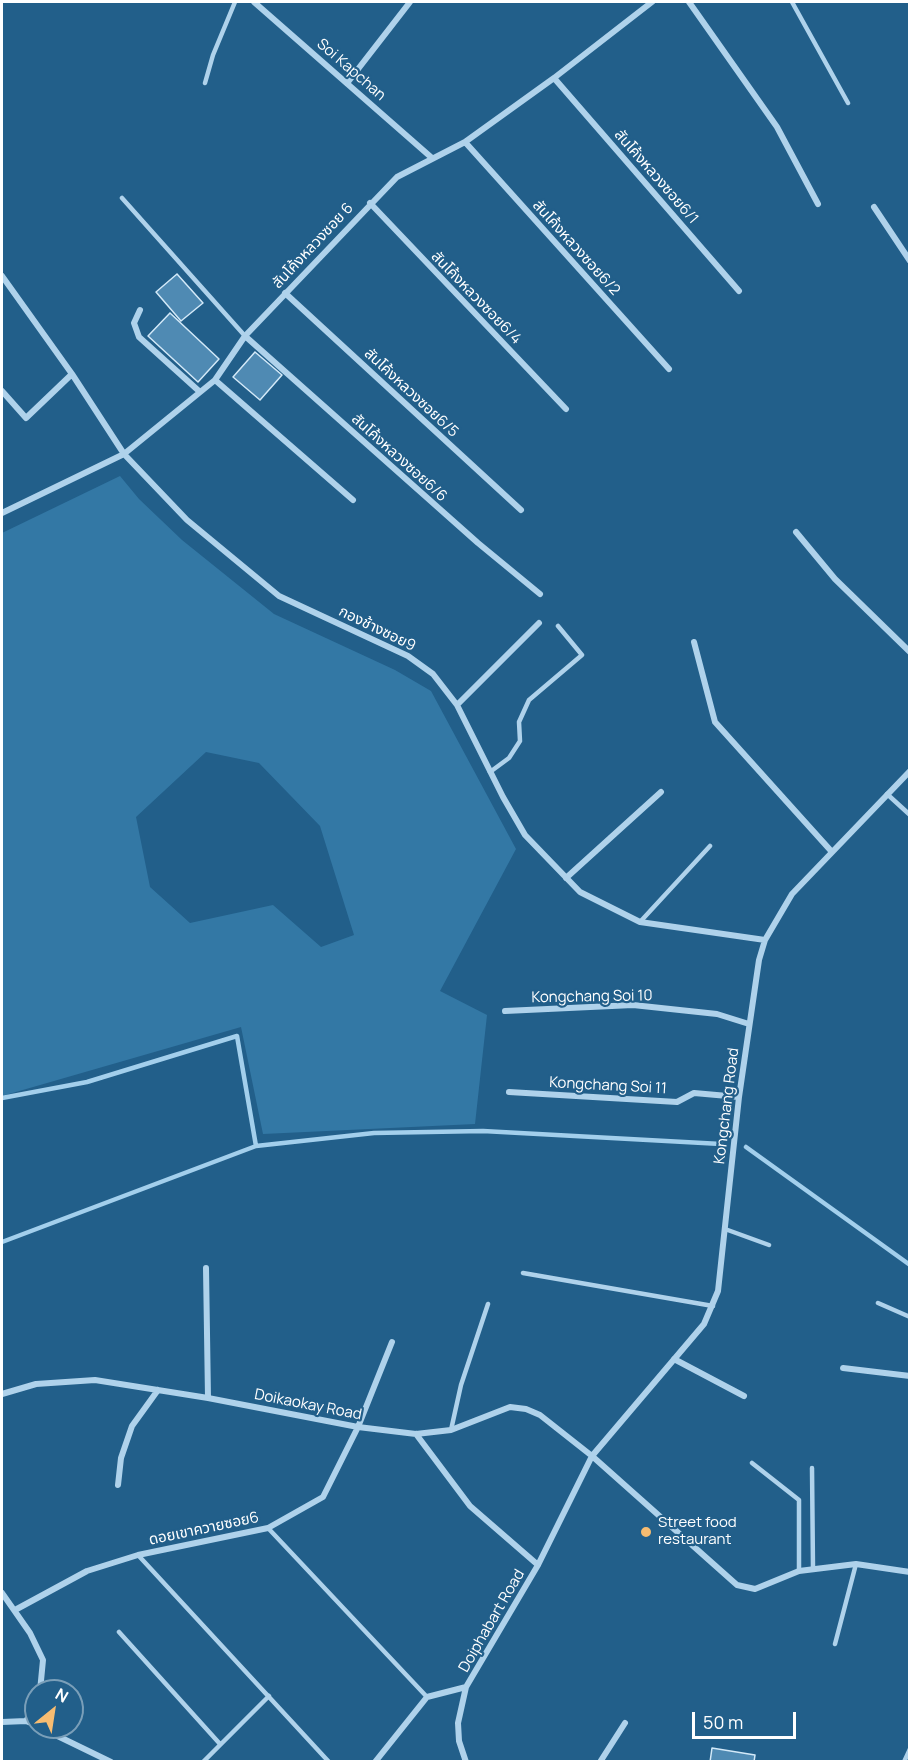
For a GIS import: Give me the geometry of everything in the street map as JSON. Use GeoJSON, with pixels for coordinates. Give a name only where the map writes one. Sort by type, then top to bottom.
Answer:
{"type":"FeatureCollection","features":[{"type":"Feature","properties":{"kind":"street"},"geometry":{"type":"LineString","coordinates":[[348,82],[410,2]]}},
{"type":"Feature","properties":{"kind":"street","name":"สันโค้งหลวงซอย 6"},"geometry":{"type":"LineString","coordinates":[[2,513],[124,454],[215,380],[245,336],[397,177],[465,142],[554,78],[652,2]]}},
{"type":"Feature","properties":{"kind":"street"},"geometry":{"type":"LineString","coordinates":[[689,2],[777,127],[818,204]]}},
{"type":"Feature","properties":{"kind":"street","name":"Soi Kapchan"},"geometry":{"type":"LineString","coordinates":[[259,3],[432,158]]}},
{"type":"Feature","properties":{"kind":"street","name":"สันโค้งหลวงซอย6/1"},"geometry":{"type":"LineString","coordinates":[[554,78],[739,291]]}},
{"type":"Feature","properties":{"kind":"street","name":"สันโค้งหลวงซอย6/2"},"geometry":{"type":"LineString","coordinates":[[465,142],[669,369]]}},
{"type":"Feature","properties":{"kind":"street","name":"สันโค้งหลวงซอย6/4"},"geometry":{"type":"LineString","coordinates":[[370,203],[566,409]]}},
{"type":"Feature","properties":{"kind":"street"},"geometry":{"type":"LineString","coordinates":[[874,207],[909,261]]}},
{"type":"Feature","properties":{"kind":"street","name":"กองช้างซอย9"},"geometry":{"type":"LineString","coordinates":[[2,276],[72,374],[124,454],[187,520],[279,596],[408,656],[433,674],[457,705],[525,835],[580,892],[640,922],[765,940]]}},
{"type":"Feature","properties":{"kind":"street","name":"สันโค้งหลวงซอย6/5"},"geometry":{"type":"LineString","coordinates":[[285,293],[521,510]]}},
{"type":"Feature","properties":{"kind":"street"},"geometry":{"type":"LineString","coordinates":[[140,310],[134,323],[139,337],[200,392]]}},
{"type":"Feature","properties":{"kind":"street","name":"สันโค้งหลวงซอย6/6"},"geometry":{"type":"LineString","coordinates":[[245,336],[478,543],[540,594]]}},
{"type":"Feature","properties":{"kind":"street"},"geometry":{"type":"LineString","coordinates":[[2,391],[26,418],[72,374]]}},
{"type":"Feature","properties":{"kind":"street"},"geometry":{"type":"LineString","coordinates":[[215,380],[353,500]]}},
{"type":"Feature","properties":{"kind":"street"},"geometry":{"type":"LineString","coordinates":[[796,532],[835,579],[909,652]]}},
{"type":"Feature","properties":{"kind":"street"},"geometry":{"type":"LineString","coordinates":[[457,705],[539,623]]}},
{"type":"Feature","properties":{"kind":"street"},"geometry":{"type":"LineString","coordinates":[[694,642],[715,722],[832,852]]}},
{"type":"Feature","properties":{"kind":"street","name":"Kongchang Road"},"geometry":{"type":"LineString","coordinates":[[592,1456],[704,1324],[714,1306],[718,1291],[749,1024],[759,960],[765,940],[792,894],[909,771]]}},
{"type":"Feature","properties":{"kind":"street"},"geometry":{"type":"LineString","coordinates":[[566,878],[661,792]]}},
{"type":"Feature","properties":{"kind":"street","name":"Kongchang Soi 10"},"geometry":{"type":"LineString","coordinates":[[505,1011],[633,1005],[717,1014],[749,1024]]}},
{"type":"Feature","properties":{"kind":"street","name":"Kongchang Soi 11"},"geometry":{"type":"LineString","coordinates":[[509,1092],[677,1102],[694,1093],[739,1097]]}},
{"type":"Feature","properties":{"kind":"street"},"geometry":{"type":"LineString","coordinates":[[206,1268],[208,1398]]}},
{"type":"Feature","properties":{"kind":"street","name":"ดอยเขาควายซอย6"},"geometry":{"type":"LineString","coordinates":[[15,1610],[87,1571],[138,1555],[268,1528],[323,1497],[358,1427],[392,1342]]}},
{"type":"Feature","properties":{"kind":"street"},"geometry":{"type":"LineString","coordinates":[[674,1359],[744,1396]]}},
{"type":"Feature","properties":{"kind":"street"},"geometry":{"type":"LineString","coordinates":[[843,1368],[909,1376]]}},
{"type":"Feature","properties":{"kind":"street","name":"Doikaokay Road"},"geometry":{"type":"LineString","coordinates":[[2,1395],[36,1384],[95,1380],[208,1398],[358,1427],[416,1434],[451,1430],[510,1407],[526,1408],[540,1415],[592,1456],[737,1585],[755,1589],[799,1571],[856,1564],[909,1572]]}},
{"type":"Feature","properties":{"kind":"street"},"geometry":{"type":"LineString","coordinates":[[118,1485],[121,1458],[132,1426],[158,1390]]}},
{"type":"Feature","properties":{"kind":"street"},"geometry":{"type":"LineString","coordinates":[[416,1434],[470,1506],[538,1565]]}},
{"type":"Feature","properties":{"kind":"street","name":"Doiphabart Road"},"geometry":{"type":"LineString","coordinates":[[427,1697],[466,1687],[538,1565],[592,1456]]}},
{"type":"Feature","properties":{"kind":"street"},"geometry":{"type":"LineString","coordinates":[[2,1593],[15,1610],[43,1659],[41,1679]]}},
{"type":"Feature","properties":{"kind":"street"},"geometry":{"type":"LineString","coordinates":[[466,1687],[458,1723],[459,1741],[466,1761]]}},
{"type":"Feature","properties":{"kind":"street"},"geometry":{"type":"LineString","coordinates":[[375,1761],[427,1697]]}},
{"type":"Feature","properties":{"kind":"street"},"geometry":{"type":"LineString","coordinates":[[2,1722],[24,1720]]}},
{"type":"Feature","properties":{"kind":"street"},"geometry":{"type":"LineString","coordinates":[[600,1761],[625,1723]]}},
{"type":"Feature","properties":{"kind":"street"},"geometry":{"type":"LineString","coordinates":[[65,1739],[111,1761]]}},
{"type":"Feature","properties":{"kind":"lane"},"geometry":{"type":"LineString","coordinates":[[205,83],[213,55],[235,2]]}},
{"type":"Feature","properties":{"kind":"lane"},"geometry":{"type":"LineString","coordinates":[[792,2],[848,103]]}},
{"type":"Feature","properties":{"kind":"lane"},"geometry":{"type":"LineString","coordinates":[[122,198],[245,336]]}},
{"type":"Feature","properties":{"kind":"lane"},"geometry":{"type":"LineString","coordinates":[[490,771],[509,758],[520,741],[519,722],[529,700],[582,655],[558,626]]}},
{"type":"Feature","properties":{"kind":"lane"},"geometry":{"type":"LineString","coordinates":[[887,794],[909,814]]}},
{"type":"Feature","properties":{"kind":"lane"},"geometry":{"type":"LineString","coordinates":[[640,922],[710,846]]}},
{"type":"Feature","properties":{"kind":"lane"},"geometry":{"type":"LineString","coordinates":[[725,1228],[769,1245]]}},
{"type":"Feature","properties":{"kind":"lane"},"geometry":{"type":"LineString","coordinates":[[523,1273],[714,1306]]}},
{"type":"Feature","properties":{"kind":"lane"},"geometry":{"type":"LineString","coordinates":[[878,1303],[909,1317]]}},
{"type":"Feature","properties":{"kind":"lane"},"geometry":{"type":"LineString","coordinates":[[451,1430],[461,1385],[488,1304]]}},
{"type":"Feature","properties":{"kind":"lane"},"geometry":{"type":"LineString","coordinates":[[752,1463],[799,1500],[799,1571]]}},
{"type":"Feature","properties":{"kind":"lane"},"geometry":{"type":"LineString","coordinates":[[812,1468],[813,1569]]}},
{"type":"Feature","properties":{"kind":"lane"},"geometry":{"type":"LineString","coordinates":[[268,1528],[427,1697]]}},
{"type":"Feature","properties":{"kind":"lane"},"geometry":{"type":"LineString","coordinates":[[138,1555],[329,1761]]}},
{"type":"Feature","properties":{"kind":"lane"},"geometry":{"type":"LineString","coordinates":[[835,1644],[856,1564]]}},
{"type":"Feature","properties":{"kind":"lane"},"geometry":{"type":"LineString","coordinates":[[119,1632],[220,1744]]}},
{"type":"Feature","properties":{"kind":"lane"},"geometry":{"type":"LineString","coordinates":[[202,1761],[269,1696]]}},
{"type":"Feature","properties":{"kind":"lane"},"geometry":{"type":"LineString","coordinates":[[904,1761],[909,1749]]}},
{"type":"Feature","properties":{"kind":"shaded area"},"geometry":{"type":"Polygon","coordinates":[[[120,476],[139,499],[182,540],[274,614],[395,670],[431,691],[516,849],[440,991],[487,1015],[475,1124],[263,1134],[241,1027],[2,1096],[2,533],[120,476]],[[206,752],[136,817],[150,887],[190,923],[273,905],[321,947],[354,935],[320,826],[259,763],[206,752]]]}},
{"type":"Feature","properties":{"kind":"building"},"geometry":{"type":"Polygon","coordinates":[[[177,274],[203,303],[181,321],[156,292],[177,274]]]}},
{"type":"Feature","properties":{"kind":"building"},"geometry":{"type":"Polygon","coordinates":[[[170,313],[219,359],[198,382],[148,336],[170,313]]]}},
{"type":"Feature","properties":{"kind":"building"},"geometry":{"type":"Polygon","coordinates":[[[255,352],[282,375],[260,400],[233,377],[255,352]]]}},
{"type":"Feature","properties":{"kind":"building"},"geometry":{"type":"Polygon","coordinates":[[[712,1748],[755,1755],[754,1762],[710,1762],[712,1748]]]}},
{"type":"Feature","properties":{"kind":"waterway"},"geometry":{"type":"LineString","coordinates":[[2,1098],[87,1082],[237,1036],[256,1146]]}},
{"type":"Feature","properties":{"kind":"waterway"},"geometry":{"type":"LineString","coordinates":[[2,1242],[256,1146],[374,1133],[483,1131],[721,1144]]}},
{"type":"Feature","properties":{"kind":"waterway"},"geometry":{"type":"LineString","coordinates":[[746,1147],[910,1265]]}},
{"type":"Feature","properties":{"kind":"place","name":"Street food restaurant"},"geometry":{"type":"Point","coordinates":[646,1532]}}]}
